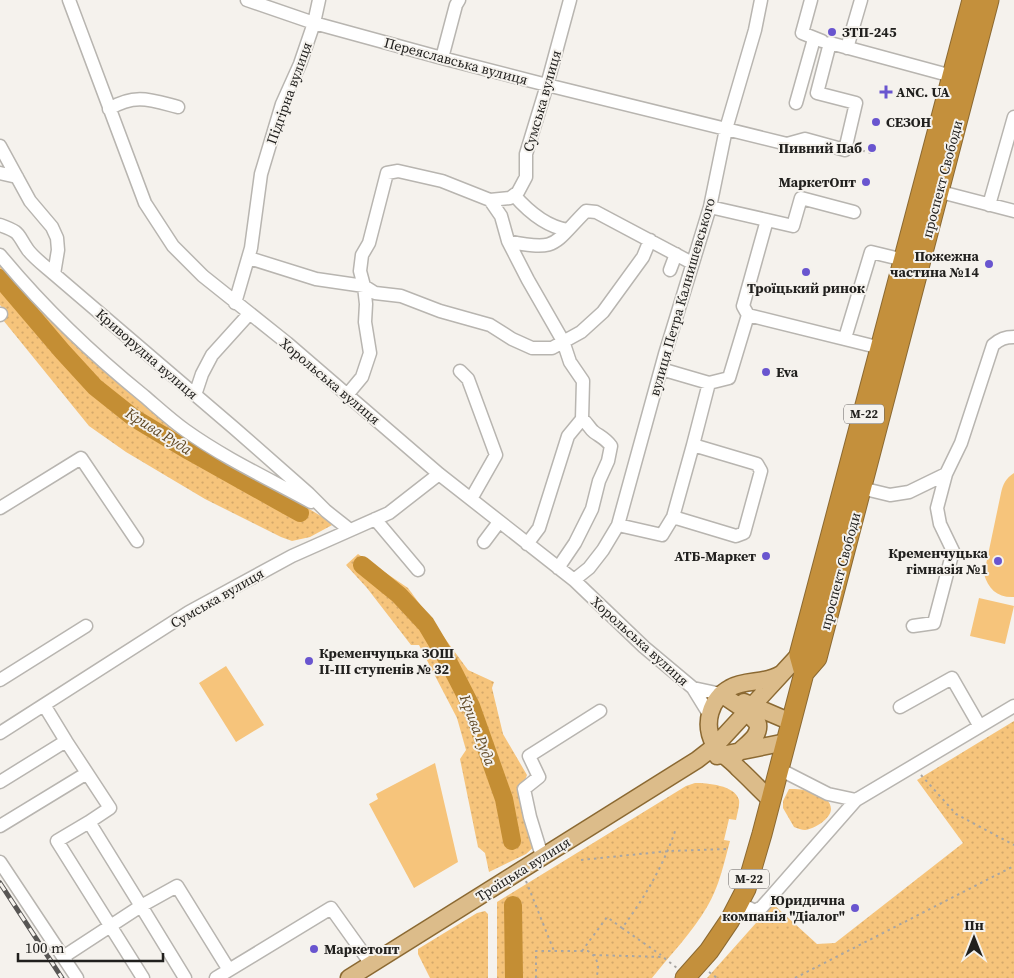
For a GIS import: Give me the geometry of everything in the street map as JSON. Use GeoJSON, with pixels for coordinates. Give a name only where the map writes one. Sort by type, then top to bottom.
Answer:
{"type":"FeatureCollection","features":[{"type":"Feature","properties":{"kind":"highway","name":"проспект Свободи"},"geometry":{"type":"LineString","coordinates":[[797,666],[817,658],[861,488],[931,189],[952,76],[972,0]]}},
{"type":"Feature","properties":{"kind":"highway","name":"проспект Свободи"},"geometry":{"type":"LineString","coordinates":[[686,977],[709,950],[730,920],[746,889],[791,722],[797,666],[904,260],[931,189],[988,0]]}},
{"type":"Feature","properties":{"kind":"main road"},"geometry":{"type":"LineString","coordinates":[[771,800],[709,733],[709,714],[713,704],[730,687],[776,677],[797,666]]}},
{"type":"Feature","properties":{"kind":"main road"},"geometry":{"type":"LineString","coordinates":[[725,751],[748,713],[797,666]]}},
{"type":"Feature","properties":{"kind":"main road"},"geometry":{"type":"LineString","coordinates":[[721,694],[748,713],[758,724],[759,728],[756,735],[751,739],[725,751]]}},
{"type":"Feature","properties":{"kind":"main road"},"geometry":{"type":"LineString","coordinates":[[748,713],[791,722]]}},
{"type":"Feature","properties":{"kind":"main road"},"geometry":{"type":"LineString","coordinates":[[725,751],[786,742]]}},
{"type":"Feature","properties":{"kind":"main road","name":"Троїцька вулиця"},"geometry":{"type":"LineString","coordinates":[[349,978],[697,760],[725,751]]}},
{"type":"Feature","properties":{"kind":"street","name":"Хорольська вулиця"},"geometry":{"type":"LineString","coordinates":[[69,0],[144,203],[173,246],[203,276],[287,343],[439,474],[574,580],[644,647],[693,688]]}},
{"type":"Feature","properties":{"kind":"street","name":"Переяславська вулиця"},"geometry":{"type":"LineString","coordinates":[[246,0],[314,23],[547,86],[787,144],[805,139],[845,150],[846,146]]}},
{"type":"Feature","properties":{"kind":"street","name":"Підгірна вулиця"},"geometry":{"type":"LineString","coordinates":[[235,303],[249,258],[261,174],[282,104],[300,64],[314,23],[319,0]]}},
{"type":"Feature","properties":{"kind":"street"},"geometry":{"type":"LineString","coordinates":[[442,58],[459,0]]}},
{"type":"Feature","properties":{"kind":"street","name":"Сумська вулиця"},"geometry":{"type":"LineString","coordinates":[[514,195],[518,192],[526,177],[526,154],[547,86],[570,0]]}},
{"type":"Feature","properties":{"kind":"street"},"geometry":{"type":"LineString","coordinates":[[811,0],[802,33],[814,39],[952,76]]}},
{"type":"Feature","properties":{"kind":"street"},"geometry":{"type":"LineString","coordinates":[[847,48],[861,0]]}},
{"type":"Feature","properties":{"kind":"street","name":"вулиця Петра Калнишевського"},"geometry":{"type":"LineString","coordinates":[[574,580],[589,568],[603,550],[618,525],[661,369],[710,207],[726,129],[756,30],[758,3]]}},
{"type":"Feature","properties":{"kind":"street"},"geometry":{"type":"LineString","coordinates":[[796,103],[814,39]]}},
{"type":"Feature","properties":{"kind":"street"},"geometry":{"type":"LineString","coordinates":[[830,43],[817,93],[856,103],[846,146]]}},
{"type":"Feature","properties":{"kind":"street"},"geometry":{"type":"LineString","coordinates":[[109,109],[130,99],[148,100],[178,107]]}},
{"type":"Feature","properties":{"kind":"street"},"geometry":{"type":"LineString","coordinates":[[989,205],[1014,117]]}},
{"type":"Feature","properties":{"kind":"street"},"geometry":{"type":"LineString","coordinates":[[0,146],[30,201],[52,227],[57,238],[58,250],[54,274]]}},
{"type":"Feature","properties":{"kind":"street"},"geometry":{"type":"LineString","coordinates":[[347,395],[362,376],[370,353],[365,322],[364,286],[360,271],[362,254],[369,243],[387,173],[398,171],[442,181],[490,200],[510,198],[514,195],[524,206],[547,222],[558,229],[568,230]]}},
{"type":"Feature","properties":{"kind":"street"},"geometry":{"type":"LineString","coordinates":[[0,173],[17,177]]}},
{"type":"Feature","properties":{"kind":"street"},"geometry":{"type":"LineString","coordinates":[[931,189],[1014,211]]}},
{"type":"Feature","properties":{"kind":"street"},"geometry":{"type":"LineString","coordinates":[[710,207],[793,226],[801,198],[854,212]]}},
{"type":"Feature","properties":{"kind":"street"},"geometry":{"type":"LineString","coordinates":[[490,200],[500,216],[508,241],[528,280],[563,341],[570,362],[583,381],[582,419],[568,436],[539,528],[527,544]]}},
{"type":"Feature","properties":{"kind":"street"},"geometry":{"type":"LineString","coordinates":[[508,241],[532,246],[547,245],[560,240],[586,211],[596,212],[692,263]]}},
{"type":"Feature","properties":{"kind":"street"},"geometry":{"type":"LineString","coordinates":[[661,369],[709,383],[729,378],[748,315],[743,306],[767,220]]}},
{"type":"Feature","properties":{"kind":"street","name":"Криворудна вулиця"},"geometry":{"type":"LineString","coordinates":[[1,228],[12,229],[21,237],[28,250],[54,274],[350,530]]}},
{"type":"Feature","properties":{"kind":"street"},"geometry":{"type":"LineString","coordinates":[[249,258],[316,279],[364,286],[375,293],[402,296],[440,311],[490,326],[532,348],[552,348],[581,332],[603,312],[643,257],[650,240]]}},
{"type":"Feature","properties":{"kind":"street"},"geometry":{"type":"LineString","coordinates":[[845,338],[871,252],[904,260]]}},
{"type":"Feature","properties":{"kind":"street"},"geometry":{"type":"LineString","coordinates":[[670,270],[676,254]]}},
{"type":"Feature","properties":{"kind":"street"},"geometry":{"type":"LineString","coordinates":[[0,255],[78,338],[123,379],[185,430],[213,448],[326,511]]}},
{"type":"Feature","properties":{"kind":"street"},"geometry":{"type":"LineString","coordinates":[[195,395],[202,374],[212,355],[249,314]]}},
{"type":"Feature","properties":{"kind":"street"},"geometry":{"type":"LineString","coordinates":[[748,315],[881,348]]}},
{"type":"Feature","properties":{"kind":"street"},"geometry":{"type":"LineString","coordinates":[[913,626],[934,623],[953,552],[940,524],[937,508],[946,474],[961,443],[993,345],[998,340],[1014,337]]}},
{"type":"Feature","properties":{"kind":"street"},"geometry":{"type":"LineString","coordinates":[[460,370],[468,379],[496,455],[471,499]]}},
{"type":"Feature","properties":{"kind":"street"},"geometry":{"type":"LineString","coordinates":[[618,525],[662,535],[673,517],[709,383]]}},
{"type":"Feature","properties":{"kind":"street"},"geometry":{"type":"LineString","coordinates":[[558,568],[592,509],[611,446],[606,439],[592,430],[587,422],[582,419]]}},
{"type":"Feature","properties":{"kind":"street"},"geometry":{"type":"LineString","coordinates":[[673,517],[736,536],[744,533],[747,524],[761,472],[757,464],[693,445]]}},
{"type":"Feature","properties":{"kind":"street"},"geometry":{"type":"LineString","coordinates":[[0,508],[81,458],[137,541]]}},
{"type":"Feature","properties":{"kind":"street","name":"Сумська вулиця"},"geometry":{"type":"LineString","coordinates":[[0,733],[189,612],[292,556],[389,513],[439,474]]}},
{"type":"Feature","properties":{"kind":"street"},"geometry":{"type":"LineString","coordinates":[[861,488],[890,495],[909,492],[946,474]]}},
{"type":"Feature","properties":{"kind":"street"},"geometry":{"type":"LineString","coordinates":[[375,519],[418,570]]}},
{"type":"Feature","properties":{"kind":"street"},"geometry":{"type":"LineString","coordinates":[[484,542],[499,522]]}},
{"type":"Feature","properties":{"kind":"street"},"geometry":{"type":"LineString","coordinates":[[0,680],[86,626]]}},
{"type":"Feature","properties":{"kind":"street"},"geometry":{"type":"LineString","coordinates":[[900,708],[952,678],[979,726]]}},
{"type":"Feature","properties":{"kind":"street"},"geometry":{"type":"LineString","coordinates":[[693,688],[721,694]]}},
{"type":"Feature","properties":{"kind":"street"},"geometry":{"type":"LineString","coordinates":[[693,688],[709,714]]}},
{"type":"Feature","properties":{"kind":"street"},"geometry":{"type":"LineString","coordinates":[[44,704],[110,808],[56,841],[143,978]]}},
{"type":"Feature","properties":{"kind":"street"},"geometry":{"type":"LineString","coordinates":[[739,903],[755,911],[762,907],[856,800],[1014,706]]}},
{"type":"Feature","properties":{"kind":"street"},"geometry":{"type":"LineString","coordinates":[[542,856],[524,789],[539,777],[529,756],[600,711]]}},
{"type":"Feature","properties":{"kind":"street"},"geometry":{"type":"LineString","coordinates":[[0,782],[66,741]]}},
{"type":"Feature","properties":{"kind":"street"},"geometry":{"type":"LineString","coordinates":[[779,769],[828,794],[856,800]]}},
{"type":"Feature","properties":{"kind":"street"},"geometry":{"type":"LineString","coordinates":[[0,826],[87,773]]}},
{"type":"Feature","properties":{"kind":"street"},"geometry":{"type":"LineString","coordinates":[[89,822],[185,978]]}},
{"type":"Feature","properties":{"kind":"street"},"geometry":{"type":"LineString","coordinates":[[0,862],[77,978]]}},
{"type":"Feature","properties":{"kind":"street"},"geometry":{"type":"LineString","coordinates":[[63,957],[142,906],[177,886],[229,970]]}},
{"type":"Feature","properties":{"kind":"street"},"geometry":{"type":"LineString","coordinates":[[216,978],[331,908],[371,964]]}},
{"type":"Feature","properties":{"kind":"path"},"geometry":{"type":"LineString","coordinates":[[846,146],[871,153]]}},
{"type":"Feature","properties":{"kind":"path"},"geometry":{"type":"LineString","coordinates":[[913,766],[956,814],[1014,845]]}},
{"type":"Feature","properties":{"kind":"path"},"geometry":{"type":"LineString","coordinates":[[622,928],[632,916],[669,851],[676,828]]}},
{"type":"Feature","properties":{"kind":"path"},"geometry":{"type":"LineString","coordinates":[[581,860],[669,851],[728,849]]}},
{"type":"Feature","properties":{"kind":"path"},"geometry":{"type":"LineString","coordinates":[[795,978],[1014,866]]}},
{"type":"Feature","properties":{"kind":"path"},"geometry":{"type":"LineString","coordinates":[[521,870],[555,951]]}},
{"type":"Feature","properties":{"kind":"path"},"geometry":{"type":"LineString","coordinates":[[582,952],[608,917],[663,957],[686,977]]}},
{"type":"Feature","properties":{"kind":"path"},"geometry":{"type":"LineString","coordinates":[[536,978],[536,951],[663,957]]}},
{"type":"Feature","properties":{"kind":"path"},"geometry":{"type":"LineString","coordinates":[[593,955],[598,967],[596,978]]}},
{"type":"Feature","properties":{"kind":"shaded area"},"geometry":{"type":"Polygon","coordinates":[[[0,260],[86,352],[142,403],[187,437],[334,524],[310,537],[292,541],[281,537],[205,499],[126,452],[89,426],[3,320],[4,310],[0,305],[0,260]]]}},
{"type":"Feature","properties":{"kind":"shaded area"},"geometry":{"type":"Polygon","coordinates":[[[1014,473],[1014,597],[1008,597],[994,591],[988,584],[984,574],[1002,490],[1007,479],[1014,473]]]}},
{"type":"Feature","properties":{"kind":"shaded area"},"geometry":{"type":"Polygon","coordinates":[[[358,554],[408,588],[468,670],[494,682],[492,688],[503,734],[527,775],[522,788],[536,845],[526,854],[489,872],[485,853],[478,847],[460,759],[466,750],[457,718],[419,645],[411,645],[367,588],[346,565],[358,554]]]}},
{"type":"Feature","properties":{"kind":"shaded area"},"geometry":{"type":"Polygon","coordinates":[[[979,598],[1014,606],[1005,644],[970,636],[979,598]]]}},
{"type":"Feature","properties":{"kind":"shaded area"},"geometry":{"type":"Polygon","coordinates":[[[226,666],[264,725],[236,742],[199,683],[226,666]]]}},
{"type":"Feature","properties":{"kind":"shaded area"},"geometry":{"type":"Polygon","coordinates":[[[1014,721],[1014,978],[707,978],[773,904],[817,944],[835,943],[963,843],[917,780],[1014,721]]]}},
{"type":"Feature","properties":{"kind":"shaded area"},"geometry":{"type":"Polygon","coordinates":[[[435,763],[458,862],[414,888],[369,804],[378,799],[376,794],[435,763]]]}},
{"type":"Feature","properties":{"kind":"shaded area"},"geometry":{"type":"Polygon","coordinates":[[[695,783],[720,786],[732,791],[739,800],[736,820],[729,819],[724,840],[730,841],[721,875],[711,899],[695,926],[652,978],[497,978],[497,902],[686,786],[695,783]]]}},
{"type":"Feature","properties":{"kind":"shaded area"},"geometry":{"type":"Polygon","coordinates":[[[789,789],[801,789],[821,795],[830,804],[830,813],[817,826],[804,830],[794,827],[783,808],[783,801],[789,789]]]}},
{"type":"Feature","properties":{"kind":"shaded area"},"geometry":{"type":"Polygon","coordinates":[[[485,911],[488,914],[488,978],[430,978],[418,954],[418,949],[477,913],[485,911]]]}},
{"type":"Feature","properties":{"kind":"waterway","name":"Крива Руда"},"geometry":{"type":"LineString","coordinates":[[0,278],[95,387],[134,418],[300,513]]}},
{"type":"Feature","properties":{"kind":"waterway","name":"Крива Руда"},"geometry":{"type":"LineString","coordinates":[[362,565],[399,595],[426,624],[448,661],[471,706],[504,799],[512,841]]}},
{"type":"Feature","properties":{"kind":"waterway","name":"Крива Руда"},"geometry":{"type":"LineString","coordinates":[[513,905],[514,978]]}},
{"type":"Feature","properties":{"kind":"railway"},"geometry":{"type":"LineString","coordinates":[[0,883],[62,978]]}},
{"type":"Feature","properties":{"kind":"place","name":"ЗТП-245"},"geometry":{"type":"Point","coordinates":[832,32]}},
{"type":"Feature","properties":{"kind":"place","name":"ANC. UA"},"geometry":{"type":"Point","coordinates":[886,92]}},
{"type":"Feature","properties":{"kind":"place","name":"СЕЗОН"},"geometry":{"type":"Point","coordinates":[876,122]}},
{"type":"Feature","properties":{"kind":"place","name":"Пивний Паб"},"geometry":{"type":"Point","coordinates":[872,148]}},
{"type":"Feature","properties":{"kind":"place","name":"МаркетОпт"},"geometry":{"type":"Point","coordinates":[866,182]}},
{"type":"Feature","properties":{"kind":"place","name":"Пожежна частина №14"},"geometry":{"type":"Point","coordinates":[989,264]}},
{"type":"Feature","properties":{"kind":"place","name":"Троїцький ринок"},"geometry":{"type":"Point","coordinates":[806,272]}},
{"type":"Feature","properties":{"kind":"place","name":"Eva"},"geometry":{"type":"Point","coordinates":[766,372]}},
{"type":"Feature","properties":{"kind":"place","name":"АТБ-Маркет"},"geometry":{"type":"Point","coordinates":[766,556]}},
{"type":"Feature","properties":{"kind":"place","name":"Кременчуцька гімназія №1"},"geometry":{"type":"Point","coordinates":[998,561]}},
{"type":"Feature","properties":{"kind":"place","name":"Кременчуцька ЗОШ ІІ-ІІІ ступенів № 32"},"geometry":{"type":"Point","coordinates":[309,661]}},
{"type":"Feature","properties":{"kind":"place","name":"Юридична компанія \"Діалог\""},"geometry":{"type":"Point","coordinates":[855,908]}},
{"type":"Feature","properties":{"kind":"place","name":"Маркетопт"},"geometry":{"type":"Point","coordinates":[314,949]}}]}
